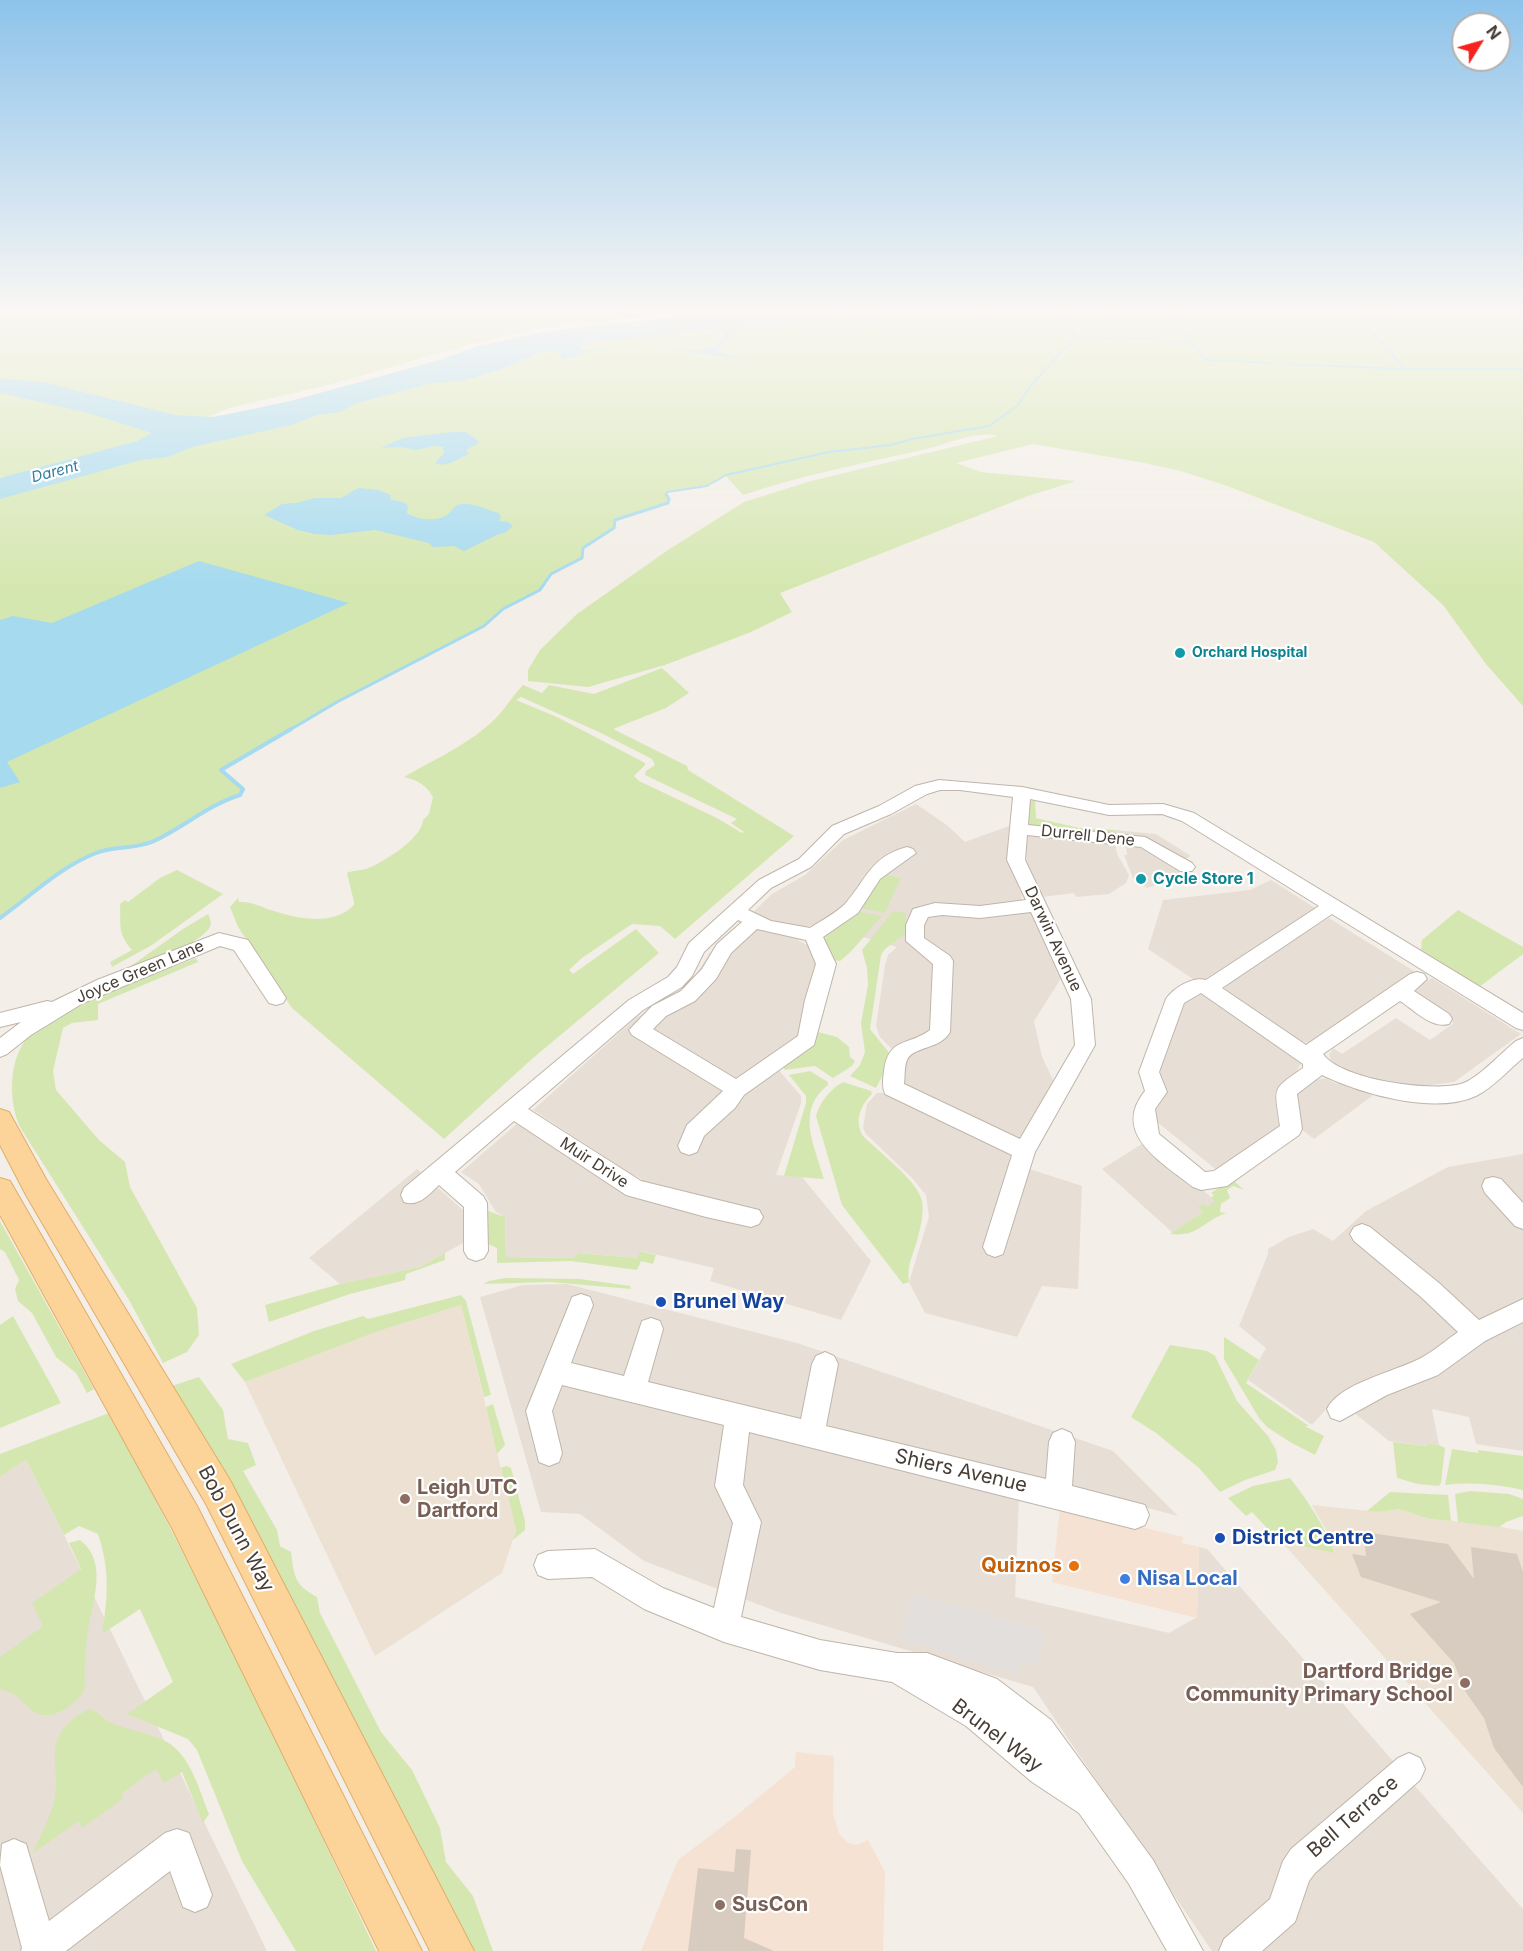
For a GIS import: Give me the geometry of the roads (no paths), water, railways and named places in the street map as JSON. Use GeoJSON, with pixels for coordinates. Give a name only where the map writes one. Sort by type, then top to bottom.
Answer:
{"type":"FeatureCollection","features":[{"type":"Feature","properties":{"kind":"main road","name":"Bob Dunn Way"},"geometry":{"type":"LineString","coordinates":[[0,1119],[36,1186],[218,1492],[453,1951]]}},
{"type":"Feature","properties":{"kind":"main road"},"geometry":{"type":"LineString","coordinates":[[0,1189],[185,1518],[401,1951]]}},
{"type":"Feature","properties":{"kind":"street"},"geometry":{"type":"LineString","coordinates":[[412,1195],[636,1005],[675,982],[685,971],[696,948],[765,884],[805,863],[838,830],[885,810],[921,790],[949,785],[1061,798],[1108,810],[1151,808],[1176,812],[1188,817],[1333,905],[1523,1023]]}},
{"type":"Feature","properties":{"kind":"street","name":"Darwin Avenue"},"geometry":{"type":"LineString","coordinates":[[995,1247],[1024,1151],[1085,1045],[1081,999],[1016,860],[1022,792]]}},
{"type":"Feature","properties":{"kind":"street","name":"Durrell Dene"},"geometry":{"type":"LineString","coordinates":[[1019,829],[1145,842],[1186,867]]}},
{"type":"Feature","properties":{"kind":"street"},"geometry":{"type":"LineString","coordinates":[[735,911],[779,930],[813,935],[851,909],[874,875],[885,865],[907,853]]}},
{"type":"Feature","properties":{"kind":"street"},"geometry":{"type":"LineString","coordinates":[[1024,1151],[893,1088],[898,1057],[902,1052],[930,1042],[940,1032],[943,961],[915,941],[915,925],[920,914],[928,910],[955,908],[978,912],[1036,905]]}},
{"type":"Feature","properties":{"kind":"street"},"geometry":{"type":"LineString","coordinates":[[1208,988],[1333,905]]}},
{"type":"Feature","properties":{"kind":"street"},"geometry":{"type":"LineString","coordinates":[[736,1089],[639,1030],[659,1011],[688,996],[700,985],[724,949],[754,921]]}},
{"type":"Feature","properties":{"kind":"street"},"geometry":{"type":"LineString","coordinates":[[689,1146],[695,1131],[727,1102],[736,1089],[807,1040],[815,1000],[826,964],[813,935]]}},
{"type":"Feature","properties":{"kind":"street","name":"Joyce Green Lane"},"geometry":{"type":"LineString","coordinates":[[0,1020],[62,1005],[219,939],[241,945],[276,998]]}},
{"type":"Feature","properties":{"kind":"street"},"geometry":{"type":"LineString","coordinates":[[1417,979],[1313,1051],[1313,1060],[1314,1071],[1286,1091],[1291,1129],[1219,1180],[1201,1181],[1149,1139],[1145,1126],[1144,1107],[1156,1092],[1149,1072],[1176,999],[1199,985],[1208,988],[1313,1060],[1334,1073],[1361,1083],[1418,1095],[1468,1090],[1523,1046]]}},
{"type":"Feature","properties":{"kind":"street"},"geometry":{"type":"LineString","coordinates":[[1400,991],[1442,1019]]}},
{"type":"Feature","properties":{"kind":"street","name":"Joyce Green Lane"},"geometry":{"type":"LineString","coordinates":[[0,1048],[62,1005]]}},
{"type":"Feature","properties":{"kind":"street","name":"Muir Drive"},"geometry":{"type":"LineString","coordinates":[[513,1110],[634,1188],[706,1208],[751,1217]]}},
{"type":"Feature","properties":{"kind":"street"},"geometry":{"type":"LineString","coordinates":[[439,1172],[475,1203],[476,1251]]}},
{"type":"Feature","properties":{"kind":"street"},"geometry":{"type":"LineString","coordinates":[[1493,1186],[1523,1219]]}},
{"type":"Feature","properties":{"kind":"street"},"geometry":{"type":"LineString","coordinates":[[1362,1234],[1430,1290],[1476,1333]]}},
{"type":"Feature","properties":{"kind":"street"},"geometry":{"type":"LineString","coordinates":[[549,1453],[539,1411],[581,1305]]}},
{"type":"Feature","properties":{"kind":"street"},"geometry":{"type":"LineString","coordinates":[[1340,1409],[1378,1387],[1430,1367],[1476,1333],[1523,1310]]}},
{"type":"Feature","properties":{"kind":"street"},"geometry":{"type":"LineString","coordinates":[[633,1391],[651,1329]]}},
{"type":"Feature","properties":{"kind":"street"},"geometry":{"type":"LineString","coordinates":[[811,1436],[825,1364]]}},
{"type":"Feature","properties":{"kind":"street","name":"Shiers Avenue"},"geometry":{"type":"LineString","coordinates":[[555,1371],[1135,1515]]}},
{"type":"Feature","properties":{"kind":"street"},"geometry":{"type":"LineString","coordinates":[[724,1627],[747,1522],[729,1486],[738,1418]]}},
{"type":"Feature","properties":{"kind":"street"},"geometry":{"type":"LineString","coordinates":[[1058,1495],[1062,1442]]}},
{"type":"Feature","properties":{"kind":"street","name":"Brunel Way"},"geometry":{"type":"LineString","coordinates":[[548,1565],[595,1563],[654,1599],[724,1627],[820,1655],[897,1668],[977,1715],[1043,1771],[1094,1807],[1141,1872],[1186,1951]]}},
{"type":"Feature","properties":{"kind":"street","name":"Bell Terrace"},"geometry":{"type":"LineString","coordinates":[[1236,1951],[1283,1910],[1295,1873],[1303,1861],[1409,1769]]}},
{"type":"Feature","properties":{"kind":"street"},"geometry":{"type":"LineString","coordinates":[[14,1856],[39,1950],[177,1845],[195,1895]]}},
{"type":"Feature","properties":{"kind":"water","name":"Darent"},"geometry":{"type":"Polygon","coordinates":[[[53,405],[135,405],[175,415],[214,417],[272,405],[353,405],[340,412],[317,415],[291,425],[192,447],[168,457],[141,460],[0,499],[0,478],[137,441],[152,433],[88,413],[53,405]]]}},
{"type":"Feature","properties":{"kind":"water"},"geometry":{"type":"Polygon","coordinates":[[[466,432],[480,442],[466,450],[469,454],[448,464],[435,463],[444,453],[443,447],[435,446],[416,450],[401,447],[381,448],[403,438],[466,432]]]}},
{"type":"Feature","properties":{"kind":"water"},"geometry":{"type":"Polygon","coordinates":[[[358,488],[378,490],[391,495],[390,499],[405,503],[408,506],[407,513],[416,517],[438,519],[457,506],[467,504],[499,513],[501,517],[499,521],[508,522],[513,526],[505,533],[464,551],[454,546],[433,547],[429,543],[375,530],[331,535],[314,534],[298,530],[264,515],[282,504],[315,498],[341,498],[358,488]]]}},
{"type":"Feature","properties":{"kind":"water"},"geometry":{"type":"Polygon","coordinates":[[[199,561],[349,603],[7,762],[20,782],[0,788],[0,620],[13,616],[52,623],[199,561]]]}},
{"type":"Feature","properties":{"kind":"waterway"},"geometry":{"type":"LineString","coordinates":[[666,495],[667,492],[707,486],[726,475],[829,452],[891,445],[912,439],[989,426],[1017,405]]}},
{"type":"Feature","properties":{"kind":"waterway"},"geometry":{"type":"LineString","coordinates":[[288,731],[337,702],[484,626],[503,609],[540,590],[551,574],[582,558],[583,548],[614,528],[615,520],[668,503],[666,495]]}},
{"type":"Feature","properties":{"kind":"waterway"},"geometry":{"type":"LineString","coordinates":[[0,918],[58,874],[83,859],[110,849],[147,844],[217,804],[240,795],[243,789],[221,770],[291,729]]}},
{"type":"Feature","properties":{"kind":"place","name":"Orchard Hospital"},"geometry":{"type":"Point","coordinates":[1180,653]}},
{"type":"Feature","properties":{"kind":"place","name":"Cycle Store 1"},"geometry":{"type":"Point","coordinates":[1141,879]}},
{"type":"Feature","properties":{"kind":"place","name":"Brunel Way"},"geometry":{"type":"Point","coordinates":[661,1302]}},
{"type":"Feature","properties":{"kind":"place","name":"Leigh UTC Dartford"},"geometry":{"type":"Point","coordinates":[405,1499]}},
{"type":"Feature","properties":{"kind":"place","name":"District Centre"},"geometry":{"type":"Point","coordinates":[1220,1538]}},
{"type":"Feature","properties":{"kind":"place","name":"Quiznos"},"geometry":{"type":"Point","coordinates":[1074,1566]}},
{"type":"Feature","properties":{"kind":"place","name":"Nisa Local"},"geometry":{"type":"Point","coordinates":[1125,1579]}},
{"type":"Feature","properties":{"kind":"place","name":"Dartford Bridge Community Primary School"},"geometry":{"type":"Point","coordinates":[1465,1683]}},
{"type":"Feature","properties":{"kind":"place","name":"SusCon"},"geometry":{"type":"Point","coordinates":[720,1905]}}]}
